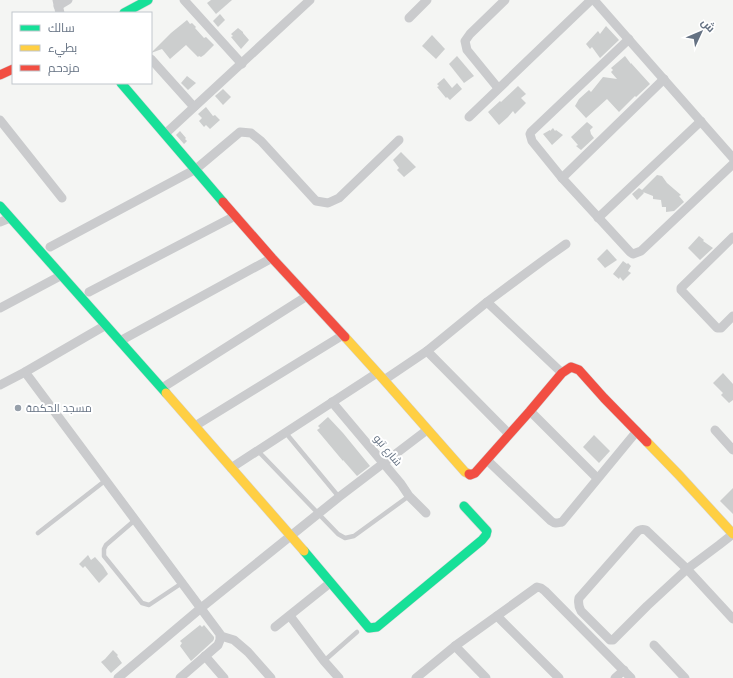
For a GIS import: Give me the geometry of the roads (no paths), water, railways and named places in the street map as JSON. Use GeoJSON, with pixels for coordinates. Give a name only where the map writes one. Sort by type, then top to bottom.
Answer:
{"type":"FeatureCollection","features":[{"type":"Feature","properties":{"kind":"street"},"geometry":{"type":"LineString","coordinates":[[58,6],[68,0]]}},
{"type":"Feature","properties":{"kind":"street"},"geometry":{"type":"LineString","coordinates":[[126,12],[148,0]]}},
{"type":"Feature","properties":{"kind":"street"},"geometry":{"type":"LineString","coordinates":[[184,0],[242,64]]}},
{"type":"Feature","properties":{"kind":"street"},"geometry":{"type":"LineString","coordinates":[[165,134],[310,0]]}},
{"type":"Feature","properties":{"kind":"street"},"geometry":{"type":"LineString","coordinates":[[409,18],[427,0]]}},
{"type":"Feature","properties":{"kind":"street"},"geometry":{"type":"LineString","coordinates":[[498,88],[467,50],[465,41],[470,34],[505,0]]}},
{"type":"Feature","properties":{"kind":"street"},"geometry":{"type":"LineString","coordinates":[[469,116],[591,0]]}},
{"type":"Feature","properties":{"kind":"street"},"geometry":{"type":"LineString","coordinates":[[594,0],[732,157],[647,246],[641,251],[633,254],[562,178],[532,141],[530,134],[628,39]]}},
{"type":"Feature","properties":{"kind":"street"},"geometry":{"type":"LineString","coordinates":[[152,60],[194,107]]}},
{"type":"Feature","properties":{"kind":"street"},"geometry":{"type":"LineString","coordinates":[[0,75],[12,69]]}},
{"type":"Feature","properties":{"kind":"street"},"geometry":{"type":"LineString","coordinates":[[562,178],[664,78]]}},
{"type":"Feature","properties":{"kind":"street"},"geometry":{"type":"LineString","coordinates":[[122,84],[272,258],[381,377],[465,472],[470,475],[475,473],[562,373],[571,367],[579,370],[733,534],[687,569],[613,640],[610,640],[581,611],[578,603],[579,598],[640,530],[643,529],[646,530],[687,569],[733,619]]}},
{"type":"Feature","properties":{"kind":"street"},"geometry":{"type":"LineString","coordinates":[[0,120],[62,198]]}},
{"type":"Feature","properties":{"kind":"street"},"geometry":{"type":"LineString","coordinates":[[598,218],[701,121]]}},
{"type":"Feature","properties":{"kind":"street"},"geometry":{"type":"LineString","coordinates":[[50,247],[196,169],[240,132],[251,133],[261,141],[316,201],[328,203],[339,198],[399,140]]}},
{"type":"Feature","properties":{"kind":"street"},"geometry":{"type":"LineString","coordinates":[[0,206],[162,388],[369,628],[377,627],[482,540],[486,535],[487,531],[464,506]]}},
{"type":"Feature","properties":{"kind":"street"},"geometry":{"type":"LineString","coordinates":[[89,292],[236,216]]}},
{"type":"Feature","properties":{"kind":"street"},"geometry":{"type":"LineString","coordinates":[[0,222],[10,218]]}},
{"type":"Feature","properties":{"kind":"street"},"geometry":{"type":"LineString","coordinates":[[733,236],[681,288],[681,290],[717,328],[721,328],[733,316]]}},
{"type":"Feature","properties":{"kind":"street"},"geometry":{"type":"LineString","coordinates":[[231,468],[332,402],[427,351],[487,302],[566,244]]}},
{"type":"Feature","properties":{"kind":"street"},"geometry":{"type":"LineString","coordinates":[[120,341],[272,258]]}},
{"type":"Feature","properties":{"kind":"street"},"geometry":{"type":"LineString","coordinates":[[0,308],[62,275]]}},
{"type":"Feature","properties":{"kind":"street"},"geometry":{"type":"LineString","coordinates":[[162,388],[307,296]]}},
{"type":"Feature","properties":{"kind":"street"},"geometry":{"type":"LineString","coordinates":[[487,302],[562,373]]}},
{"type":"Feature","properties":{"kind":"street"},"geometry":{"type":"LineString","coordinates":[[0,385],[106,325]]}},
{"type":"Feature","properties":{"kind":"street"},"geometry":{"type":"LineString","coordinates":[[194,426],[343,335]]}},
{"type":"Feature","properties":{"kind":"street"},"geometry":{"type":"LineString","coordinates":[[427,351],[509,434]]}},
{"type":"Feature","properties":{"kind":"street"},"geometry":{"type":"LineString","coordinates":[[25,372],[221,636],[234,640],[248,652],[271,678]]}},
{"type":"Feature","properties":{"kind":"street","name":"شارع تبو"},"geometry":{"type":"LineString","coordinates":[[332,402],[384,463],[409,496],[426,513]]}},
{"type":"Feature","properties":{"kind":"street"},"geometry":{"type":"LineString","coordinates":[[530,411],[597,478]]}},
{"type":"Feature","properties":{"kind":"street"},"geometry":{"type":"LineString","coordinates":[[118,678],[201,608],[318,514],[427,430]]}},
{"type":"Feature","properties":{"kind":"street"},"geometry":{"type":"LineString","coordinates":[[715,430],[733,450]]}},
{"type":"Feature","properties":{"kind":"street"},"geometry":{"type":"LineString","coordinates":[[487,460],[554,523],[558,523],[562,522],[637,431]]}},
{"type":"Feature","properties":{"kind":"street"},"geometry":{"type":"LineString","coordinates":[[275,627],[330,583]]}},
{"type":"Feature","properties":{"kind":"street"},"geometry":{"type":"LineString","coordinates":[[416,678],[455,646],[537,587],[541,588],[631,678]]}},
{"type":"Feature","properties":{"kind":"street"},"geometry":{"type":"LineString","coordinates":[[290,616],[324,661],[339,678]]}},
{"type":"Feature","properties":{"kind":"street"},"geometry":{"type":"LineString","coordinates":[[497,616],[559,678]]}},
{"type":"Feature","properties":{"kind":"street"},"geometry":{"type":"LineString","coordinates":[[180,678],[219,643],[221,636]]}},
{"type":"Feature","properties":{"kind":"street"},"geometry":{"type":"LineString","coordinates":[[654,645],[685,678]]}},
{"type":"Feature","properties":{"kind":"street"},"geometry":{"type":"LineString","coordinates":[[455,646],[486,678]]}},
{"type":"Feature","properties":{"kind":"street"},"geometry":{"type":"LineString","coordinates":[[205,656],[224,678]]}},
{"type":"Feature","properties":{"kind":"street"},"geometry":{"type":"LineString","coordinates":[[616,678],[624,670]]}},
{"type":"Feature","properties":{"kind":"lane"},"geometry":{"type":"LineString","coordinates":[[285,432],[340,497]]}},
{"type":"Feature","properties":{"kind":"lane"},"geometry":{"type":"LineString","coordinates":[[257,450],[318,514],[338,534],[345,538],[354,536],[409,496]]}},
{"type":"Feature","properties":{"kind":"lane"},"geometry":{"type":"LineString","coordinates":[[38,533],[106,480]]}},
{"type":"Feature","properties":{"kind":"lane"},"geometry":{"type":"LineString","coordinates":[[135,520],[106,546],[104,549],[104,556],[142,602],[149,605],[182,583]]}},
{"type":"Feature","properties":{"kind":"lane"},"geometry":{"type":"LineString","coordinates":[[324,661],[357,632]]}},
{"type":"Feature","properties":{"kind":"place","name":"مسجد الحكمة"},"geometry":{"type":"Point","coordinates":[18,408]}}]}
